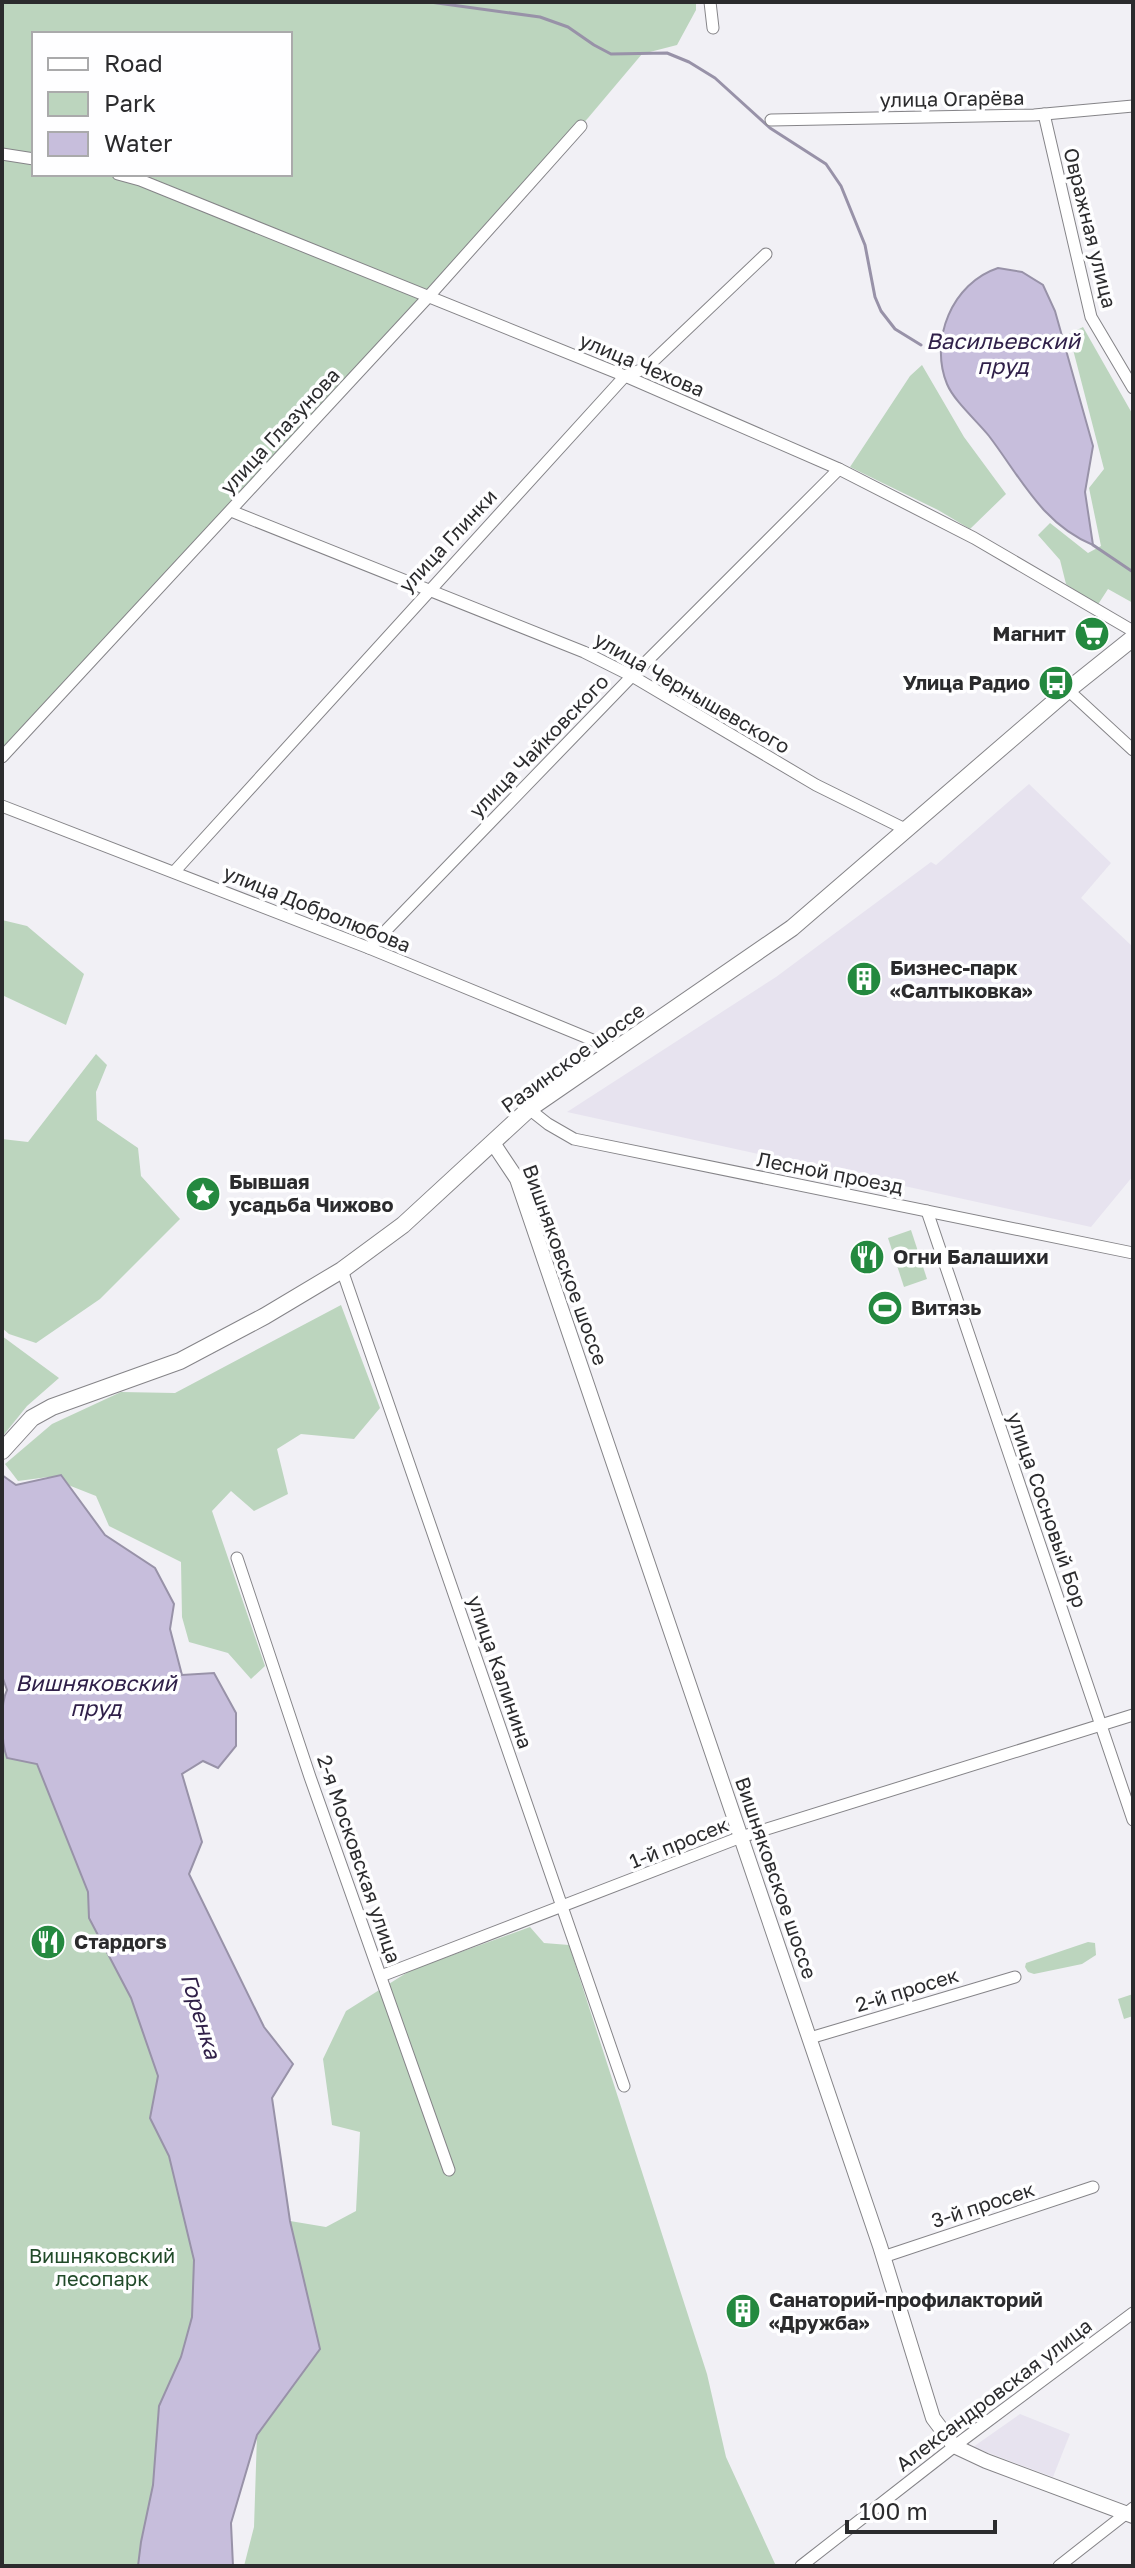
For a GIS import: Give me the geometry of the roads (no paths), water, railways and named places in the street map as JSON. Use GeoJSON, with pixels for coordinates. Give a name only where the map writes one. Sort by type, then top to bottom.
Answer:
{"type":"FeatureCollection","features":[{"type":"Feature","properties":{"kind":"main road","name":"Разинское шоссе"},"geometry":{"type":"LineString","coordinates":[[2,1451],[32,1418],[52,1407],[180,1361],[342,1270],[403,1225],[529,1109],[792,928],[1068,690],[1133,638]]}},
{"type":"Feature","properties":{"kind":"street"},"geometry":{"type":"LineString","coordinates":[[710,2],[713,28]]}},
{"type":"Feature","properties":{"kind":"street","name":"улица Огарёва"},"geometry":{"type":"LineString","coordinates":[[771,120],[1044,114],[1133,106]]}},
{"type":"Feature","properties":{"kind":"street","name":"Овражная улица"},"geometry":{"type":"LineString","coordinates":[[1044,114],[1091,317],[1133,388]]}},
{"type":"Feature","properties":{"kind":"street","name":"улица Глазунова"},"geometry":{"type":"LineString","coordinates":[[2,757],[429,296],[581,126]]}},
{"type":"Feature","properties":{"kind":"street"},"geometry":{"type":"LineString","coordinates":[[2,154],[32,159]]}},
{"type":"Feature","properties":{"kind":"street","name":"улица Чехова"},"geometry":{"type":"LineString","coordinates":[[125,176],[625,376],[839,469],[974,538],[1133,631]]}},
{"type":"Feature","properties":{"kind":"street","name":"улица Глинки"},"geometry":{"type":"LineString","coordinates":[[174,872],[428,589],[625,376],[646,368],[766,254]]}},
{"type":"Feature","properties":{"kind":"street"},"geometry":{"type":"LineString","coordinates":[[1122,368],[1133,360]]}},
{"type":"Feature","properties":{"kind":"street","name":"улица Чайковского"},"geometry":{"type":"LineString","coordinates":[[369,948],[632,676],[839,469]]}},
{"type":"Feature","properties":{"kind":"street","name":"улица Чернышевского"},"geometry":{"type":"LineString","coordinates":[[231,511],[584,652],[632,676],[816,785],[907,830]]}},
{"type":"Feature","properties":{"kind":"street"},"geometry":{"type":"LineString","coordinates":[[1068,690],[1133,750]]}},
{"type":"Feature","properties":{"kind":"street","name":"улица Добролюбова"},"geometry":{"type":"LineString","coordinates":[[2,806],[369,948],[617,1050]]}},
{"type":"Feature","properties":{"kind":"street","name":"Лесной проезд"},"geometry":{"type":"LineString","coordinates":[[529,1109],[574,1139],[1133,1253]]}},
{"type":"Feature","properties":{"kind":"street","name":"Вишняковское шоссе"},"geometry":{"type":"LineString","coordinates":[[493,1143],[517,1179],[810,2038],[933,2418],[954,2446]]}},
{"type":"Feature","properties":{"kind":"street","name":"улица Сосновый Бор"},"geometry":{"type":"LineString","coordinates":[[927,1211],[1133,1820]]}},
{"type":"Feature","properties":{"kind":"street","name":"улица Калинина"},"geometry":{"type":"LineString","coordinates":[[342,1270],[624,2086]]}},
{"type":"Feature","properties":{"kind":"street","name":"2-я Московская улица"},"geometry":{"type":"LineString","coordinates":[[237,1558],[310,1777],[449,2170]]}},
{"type":"Feature","properties":{"kind":"street","name":"1-й просек"},"geometry":{"type":"LineString","coordinates":[[381,1976],[741,1837],[1133,1715]]}},
{"type":"Feature","properties":{"kind":"street","name":"2-й просек"},"geometry":{"type":"LineString","coordinates":[[810,2038],[1015,1977]]}},
{"type":"Feature","properties":{"kind":"street","name":"3-й просек"},"geometry":{"type":"LineString","coordinates":[[883,2257],[1093,2187]]}},
{"type":"Feature","properties":{"kind":"street","name":"Александровская улица"},"geometry":{"type":"LineString","coordinates":[[801,2566],[954,2446],[1133,2313]]}},
{"type":"Feature","properties":{"kind":"street"},"geometry":{"type":"LineString","coordinates":[[954,2446],[986,2461],[1131,2512]]}},
{"type":"Feature","properties":{"kind":"street"},"geometry":{"type":"LineString","coordinates":[[1059,2566],[1131,2512]]}},
{"type":"Feature","properties":{"kind":"water","name":"Васильевский пруд"},"geometry":{"type":"Polygon","coordinates":[[[998,268],[1022,272],[1043,285],[1055,311],[1093,446],[1085,492],[1093,545],[1075,536],[1046,512],[947,384],[941,349],[948,315],[968,286],[998,268]]]}},
{"type":"Feature","properties":{"kind":"water","name":"Вишняковский пруд"},"geometry":{"type":"Polygon","coordinates":[[[2,1475],[16,1485],[61,1475],[105,1535],[155,1568],[174,1604],[170,1629],[182,1675],[214,1673],[236,1713],[236,1746],[218,1768],[203,1761],[182,1774],[202,1842],[189,1874],[264,2027],[293,2064],[272,2098],[290,2221],[320,2349],[257,2435],[231,2523],[233,2566],[138,2566],[153,2485],[159,2406],[181,2357],[192,2317],[194,2260],[169,2156],[150,2118],[158,2076],[131,1998],[89,1918],[88,1892],[37,1764],[7,1758],[5,1751],[2,1713],[7,1690],[2,1676],[2,1475]]]}},
{"type":"Feature","properties":{"kind":"waterway"},"geometry":{"type":"LineString","coordinates":[[430,2],[540,17],[568,27],[611,54],[667,53],[715,78],[770,128],[826,164],[841,186],[865,245],[875,297],[881,311],[895,329],[921,345]]}},
{"type":"Feature","properties":{"kind":"waterway"},"geometry":{"type":"LineString","coordinates":[[933,345],[942,345]]}},
{"type":"Feature","properties":{"kind":"waterway"},"geometry":{"type":"LineString","coordinates":[[1093,545],[1133,572]]}},
{"type":"Feature","properties":{"kind":"place","name":"Магнит"},"geometry":{"type":"Point","coordinates":[1092,634]}},
{"type":"Feature","properties":{"kind":"place","name":"Улица Радио"},"geometry":{"type":"Point","coordinates":[1056,683]}},
{"type":"Feature","properties":{"kind":"place","name":"Бизнес-парк «Салтыковка»"},"geometry":{"type":"Point","coordinates":[864,979]}},
{"type":"Feature","properties":{"kind":"place","name":"Бывшая усадьба Чижово"},"geometry":{"type":"Point","coordinates":[203,1194]}},
{"type":"Feature","properties":{"kind":"place","name":"Огни Балашихи"},"geometry":{"type":"Point","coordinates":[867,1257]}},
{"type":"Feature","properties":{"kind":"place","name":"Витязь"},"geometry":{"type":"Point","coordinates":[885,1308]}},
{"type":"Feature","properties":{"kind":"place","name":"Стардогs"},"geometry":{"type":"Point","coordinates":[48,1942]}},
{"type":"Feature","properties":{"kind":"place","name":"Санаторий-профилакторий «Дружба»"},"geometry":{"type":"Point","coordinates":[743,2311]}},
{"type":"Feature","properties":{"kind":"water label","name":"Горенка"},"geometry":{"type":"Point","coordinates":[201,2016]}},
{"type":"Feature","properties":{"kind":"park label","name":"Вишняковский лесопарк"},"geometry":{"type":"Point","coordinates":[102,2268]}}]}
